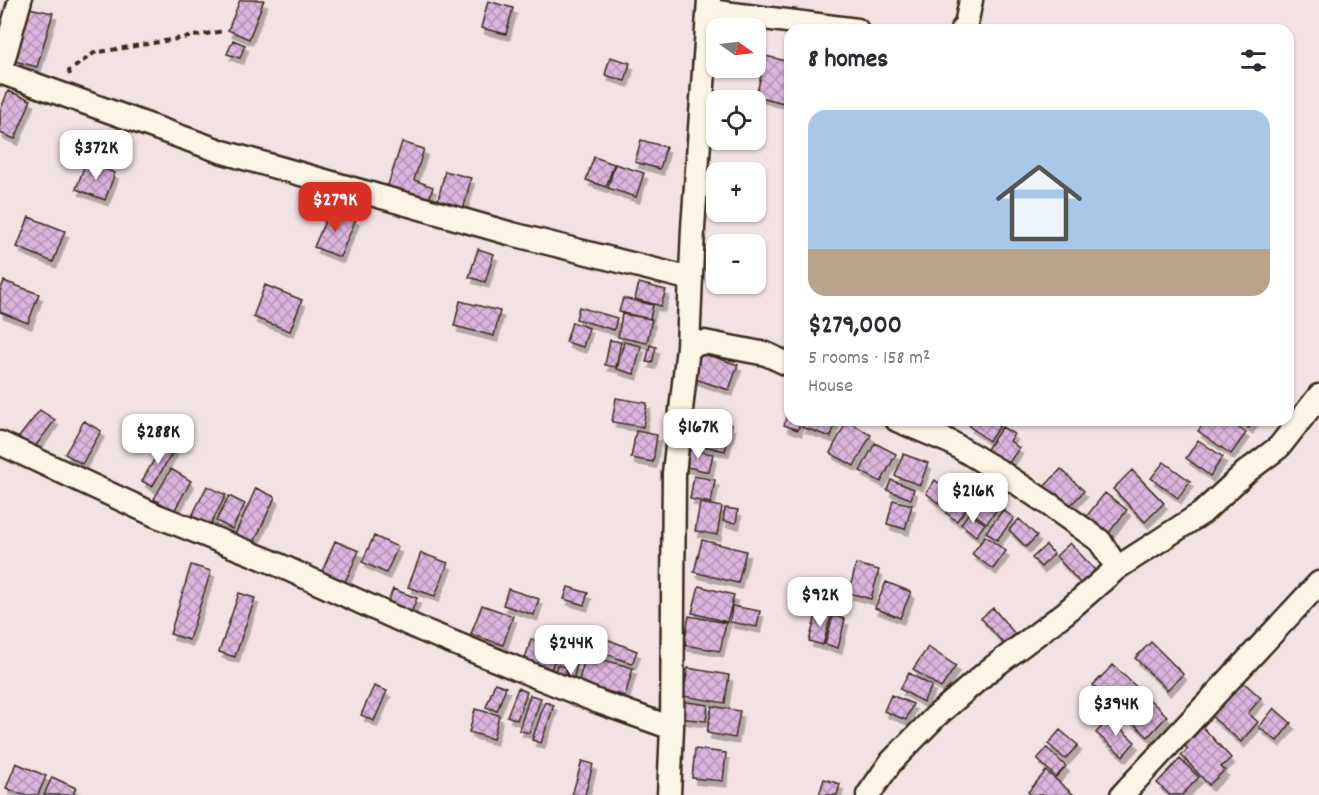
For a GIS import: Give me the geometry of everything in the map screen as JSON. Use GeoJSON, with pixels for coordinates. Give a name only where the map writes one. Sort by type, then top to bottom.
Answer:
{"type":"FeatureCollection","features":[{"type":"Feature","properties":{"kind":"street"},"geometry":{"type":"LineString","coordinates":[[20,0],[0,72],[223,152],[512,234],[691,279]]}},
{"type":"Feature","properties":{"kind":"street"},"geometry":{"type":"LineString","coordinates":[[966,24],[971,0]]}},
{"type":"Feature","properties":{"kind":"street"},"geometry":{"type":"LineString","coordinates":[[669,795],[672,728],[674,473],[688,347],[709,5],[821,24]]}},
{"type":"Feature","properties":{"kind":"street"},"geometry":{"type":"LineString","coordinates":[[688,347],[704,342],[766,354],[784,362]]}},
{"type":"Feature","properties":{"kind":"street"},"geometry":{"type":"LineString","coordinates":[[868,795],[891,762],[936,716],[988,671],[1065,613],[1117,568],[1202,513],[1246,472],[1279,447],[1319,396]]}},
{"type":"Feature","properties":{"kind":"street"},"geometry":{"type":"LineString","coordinates":[[912,426],[950,441],[1050,505],[1100,541],[1117,568]]}},
{"type":"Feature","properties":{"kind":"street"},"geometry":{"type":"LineString","coordinates":[[0,443],[155,515],[270,561],[420,629],[599,702],[672,728]]}},
{"type":"Feature","properties":{"kind":"street"},"geometry":{"type":"LineString","coordinates":[[1122,795],[1319,583]]}},
{"type":"Feature","properties":{"kind":"path"},"geometry":{"type":"LineString","coordinates":[[71,98],[69,71],[94,53],[224,31]]}},
{"type":"Feature","properties":{"kind":"building"},"geometry":{"type":"Polygon","coordinates":[[[240,0],[264,0],[249,39],[228,30],[240,0]]]}},
{"type":"Feature","properties":{"kind":"building"},"geometry":{"type":"Polygon","coordinates":[[[488,1],[513,8],[506,34],[481,28],[488,1]]]}},
{"type":"Feature","properties":{"kind":"building"},"geometry":{"type":"Polygon","coordinates":[[[29,8],[53,13],[37,67],[11,60],[29,8]]]}},
{"type":"Feature","properties":{"kind":"building"},"geometry":{"type":"Polygon","coordinates":[[[233,40],[245,45],[240,58],[227,54],[233,40]]]}},
{"type":"Feature","properties":{"kind":"building"},"geometry":{"type":"Polygon","coordinates":[[[766,56],[784,60],[784,103],[766,98],[766,90],[758,90],[760,78],[766,78],[766,56]]]}},
{"type":"Feature","properties":{"kind":"building"},"geometry":{"type":"Polygon","coordinates":[[[610,57],[630,63],[625,81],[605,75],[610,57]]]}},
{"type":"Feature","properties":{"kind":"building"},"geometry":{"type":"Polygon","coordinates":[[[8,91],[31,100],[15,139],[0,133],[0,111],[8,91]]]}},
{"type":"Feature","properties":{"kind":"building"},"geometry":{"type":"Polygon","coordinates":[[[641,140],[666,147],[660,169],[635,162],[641,140]]]}},
{"type":"Feature","properties":{"kind":"building"},"geometry":{"type":"Polygon","coordinates":[[[402,142],[424,149],[414,180],[433,187],[428,204],[386,191],[402,142]]]}},
{"type":"Feature","properties":{"kind":"building"},"geometry":{"type":"Polygon","coordinates":[[[594,157],[614,164],[606,187],[586,180],[594,157]]]}},
{"type":"Feature","properties":{"kind":"building"},"geometry":{"type":"Polygon","coordinates":[[[86,162],[115,173],[105,200],[76,189],[86,162]]]}},
{"type":"Feature","properties":{"kind":"building"},"geometry":{"type":"Polygon","coordinates":[[[615,164],[644,173],[636,197],[608,188],[615,164]]]}},
{"type":"Feature","properties":{"kind":"building"},"geometry":{"type":"Polygon","coordinates":[[[445,171],[471,178],[463,211],[437,204],[445,171]]]}},
{"type":"Feature","properties":{"kind":"building"},"geometry":{"type":"Polygon","coordinates":[[[330,209],[356,219],[340,257],[314,247],[330,209]]]}},
{"type":"Feature","properties":{"kind":"building"},"geometry":{"type":"Polygon","coordinates":[[[29,217],[65,231],[53,262],[17,247],[29,217]]]}},
{"type":"Feature","properties":{"kind":"building"},"geometry":{"type":"Polygon","coordinates":[[[478,249],[494,254],[485,282],[469,277],[478,249]]]}},
{"type":"Feature","properties":{"kind":"building"},"geometry":{"type":"Polygon","coordinates":[[[4,281],[39,294],[28,323],[0,312],[0,291],[4,281]]]}},
{"type":"Feature","properties":{"kind":"building"},"geometry":{"type":"Polygon","coordinates":[[[639,283],[666,290],[661,306],[635,299],[639,283]]]}},
{"type":"Feature","properties":{"kind":"building"},"geometry":{"type":"Polygon","coordinates":[[[265,285],[302,300],[290,331],[253,317],[265,285]]]}},
{"type":"Feature","properties":{"kind":"building"},"geometry":{"type":"Polygon","coordinates":[[[623,298],[653,305],[650,319],[619,312],[623,298]]]}},
{"type":"Feature","properties":{"kind":"building"},"geometry":{"type":"Polygon","coordinates":[[[460,301],[500,311],[494,336],[454,326],[460,301]]]}},
{"type":"Feature","properties":{"kind":"building"},"geometry":{"type":"Polygon","coordinates":[[[579,307],[617,318],[614,330],[576,319],[579,307]]]}},
{"type":"Feature","properties":{"kind":"building"},"geometry":{"type":"Polygon","coordinates":[[[622,314],[652,319],[647,343],[618,337],[622,314]]]}},
{"type":"Feature","properties":{"kind":"building"},"geometry":{"type":"Polygon","coordinates":[[[572,322],[589,328],[583,347],[566,342],[572,322]]]}},
{"type":"Feature","properties":{"kind":"building"},"geometry":{"type":"Polygon","coordinates":[[[610,340],[621,342],[616,367],[605,365],[610,340]]]}},
{"type":"Feature","properties":{"kind":"building"},"geometry":{"type":"Polygon","coordinates":[[[624,342],[641,346],[634,374],[617,369],[624,342]]]}},
{"type":"Feature","properties":{"kind":"building"},"geometry":{"type":"Polygon","coordinates":[[[650,345],[656,347],[652,363],[646,362],[650,345]]]}},
{"type":"Feature","properties":{"kind":"building"},"geometry":{"type":"Polygon","coordinates":[[[700,352],[738,365],[729,390],[692,378],[700,352]]]}},
{"type":"Feature","properties":{"kind":"building"},"geometry":{"type":"Polygon","coordinates":[[[616,398],[647,403],[643,427],[612,422],[616,398]]]}},
{"type":"Feature","properties":{"kind":"building"},"geometry":{"type":"Polygon","coordinates":[[[40,410],[55,420],[34,448],[19,437],[40,410]]]}},
{"type":"Feature","properties":{"kind":"building"},"geometry":{"type":"Polygon","coordinates":[[[697,417],[732,425],[725,451],[691,443],[697,417]]]}},
{"type":"Feature","properties":{"kind":"building"},"geometry":{"type":"Polygon","coordinates":[[[84,421],[101,431],[82,464],[65,454],[84,421]]]}},
{"type":"Feature","properties":{"kind":"building"},"geometry":{"type":"Polygon","coordinates":[[[787,426],[799,426],[798,430],[787,426]]]}},
{"type":"Feature","properties":{"kind":"building"},"geometry":{"type":"Polygon","coordinates":[[[802,426],[834,426],[831,437],[802,426]]]}},
{"type":"Feature","properties":{"kind":"building"},"geometry":{"type":"Polygon","coordinates":[[[844,426],[856,426],[871,435],[854,466],[830,453],[844,426]]]}},
{"type":"Feature","properties":{"kind":"building"},"geometry":{"type":"Polygon","coordinates":[[[969,426],[1000,426],[989,441],[969,426]]]}},
{"type":"Feature","properties":{"kind":"building"},"geometry":{"type":"Polygon","coordinates":[[[1202,426],[1236,426],[1246,433],[1231,454],[1198,431],[1202,426]]]}},
{"type":"Feature","properties":{"kind":"building"},"geometry":{"type":"Polygon","coordinates":[[[1002,427],[1014,434],[1010,441],[1019,448],[1005,469],[983,455],[1002,427]]]}},
{"type":"Feature","properties":{"kind":"building"},"geometry":{"type":"Polygon","coordinates":[[[636,431],[657,435],[653,462],[631,458],[636,431]]]}},
{"type":"Feature","properties":{"kind":"building"},"geometry":{"type":"Polygon","coordinates":[[[1198,440],[1223,457],[1210,476],[1186,458],[1198,440]]]}},
{"type":"Feature","properties":{"kind":"building"},"geometry":{"type":"Polygon","coordinates":[[[875,443],[896,454],[881,482],[860,471],[875,443]]]}},
{"type":"Feature","properties":{"kind":"building"},"geometry":{"type":"Polygon","coordinates":[[[163,444],[174,450],[152,487],[142,481],[163,444]]]}},
{"type":"Feature","properties":{"kind":"building"},"geometry":{"type":"Polygon","coordinates":[[[687,449],[713,454],[709,472],[683,466],[687,449]]]}},
{"type":"Feature","properties":{"kind":"building"},"geometry":{"type":"Polygon","coordinates":[[[903,454],[928,463],[920,485],[895,476],[903,454]]]}},
{"type":"Feature","properties":{"kind":"building"},"geometry":{"type":"Polygon","coordinates":[[[1164,462],[1190,481],[1178,498],[1151,478],[1164,462]]]}},
{"type":"Feature","properties":{"kind":"building"},"geometry":{"type":"Polygon","coordinates":[[[171,469],[191,481],[174,511],[154,499],[171,469]]]}},
{"type":"Feature","properties":{"kind":"building"},"geometry":{"type":"Polygon","coordinates":[[[1061,469],[1084,491],[1066,510],[1043,488],[1061,469]]]}},
{"type":"Feature","properties":{"kind":"building"},"geometry":{"type":"Polygon","coordinates":[[[1132,470],[1164,503],[1145,522],[1113,489],[1132,470]]]}},
{"type":"Feature","properties":{"kind":"building"},"geometry":{"type":"Polygon","coordinates":[[[694,476],[715,480],[711,503],[690,499],[694,476]]]}},
{"type":"Feature","properties":{"kind":"building"},"geometry":{"type":"Polygon","coordinates":[[[891,480],[914,489],[911,499],[887,490],[891,480]]]}},
{"type":"Feature","properties":{"kind":"building"},"geometry":{"type":"Polygon","coordinates":[[[935,480],[953,494],[943,507],[926,493],[935,480]]]}},
{"type":"Feature","properties":{"kind":"building"},"geometry":{"type":"Polygon","coordinates":[[[207,486],[226,495],[210,525],[192,516],[207,486]]]}},
{"type":"Feature","properties":{"kind":"building"},"geometry":{"type":"Polygon","coordinates":[[[256,488],[275,497],[252,547],[233,539],[256,488]]]}},
{"type":"Feature","properties":{"kind":"building"},"geometry":{"type":"Polygon","coordinates":[[[986,491],[1002,502],[987,523],[971,512],[986,491]]]}},
{"type":"Feature","properties":{"kind":"building"},"geometry":{"type":"Polygon","coordinates":[[[960,493],[972,501],[957,521],[946,513],[960,493]]]}},
{"type":"Feature","properties":{"kind":"building"},"geometry":{"type":"Polygon","coordinates":[[[1105,493],[1127,510],[1104,539],[1082,522],[1105,493]]]}},
{"type":"Feature","properties":{"kind":"building"},"geometry":{"type":"Polygon","coordinates":[[[229,496],[245,504],[232,529],[216,521],[229,496]]]}},
{"type":"Feature","properties":{"kind":"building"},"geometry":{"type":"Polygon","coordinates":[[[893,500],[912,505],[905,529],[887,524],[893,500]]]}},
{"type":"Feature","properties":{"kind":"building"},"geometry":{"type":"Polygon","coordinates":[[[700,503],[722,507],[717,535],[695,531],[700,503]]]}},
{"type":"Feature","properties":{"kind":"building"},"geometry":{"type":"Polygon","coordinates":[[[725,508],[738,510],[736,523],[723,521],[725,508]]]}},
{"type":"Feature","properties":{"kind":"building"},"geometry":{"type":"Polygon","coordinates":[[[1003,510],[1014,518],[997,540],[986,532],[1003,510]]]}},
{"type":"Feature","properties":{"kind":"building"},"geometry":{"type":"Polygon","coordinates":[[[969,513],[985,524],[976,536],[961,524],[969,513]]]}},
{"type":"Feature","properties":{"kind":"building"},"geometry":{"type":"Polygon","coordinates":[[[1019,519],[1037,536],[1026,547],[1009,530],[1019,519]]]}},
{"type":"Feature","properties":{"kind":"building"},"geometry":{"type":"Polygon","coordinates":[[[374,536],[398,547],[386,573],[362,562],[374,536]]]}},
{"type":"Feature","properties":{"kind":"building"},"geometry":{"type":"Polygon","coordinates":[[[985,536],[1006,551],[993,569],[972,554],[985,536]]]}},
{"type":"Feature","properties":{"kind":"building"},"geometry":{"type":"Polygon","coordinates":[[[702,540],[746,551],[738,583],[694,572],[702,540]]]}},
{"type":"Feature","properties":{"kind":"building"},"geometry":{"type":"Polygon","coordinates":[[[335,541],[359,551],[344,584],[321,574],[335,541]]]}},
{"type":"Feature","properties":{"kind":"building"},"geometry":{"type":"Polygon","coordinates":[[[1070,543],[1095,570],[1081,584],[1056,556],[1070,543]]]}},
{"type":"Feature","properties":{"kind":"building"},"geometry":{"type":"Polygon","coordinates":[[[1046,545],[1054,554],[1041,567],[1032,558],[1046,545]]]}},
{"type":"Feature","properties":{"kind":"building"},"geometry":{"type":"Polygon","coordinates":[[[421,553],[448,563],[435,596],[408,587],[421,553]]]}},
{"type":"Feature","properties":{"kind":"building"},"geometry":{"type":"Polygon","coordinates":[[[856,564],[879,570],[871,599],[849,593],[856,564]]]}},
{"type":"Feature","properties":{"kind":"building"},"geometry":{"type":"Polygon","coordinates":[[[191,565],[211,571],[189,640],[170,634],[191,565]]]}},
{"type":"Feature","properties":{"kind":"building"},"geometry":{"type":"Polygon","coordinates":[[[886,582],[911,592],[900,618],[875,608],[886,582]]]}},
{"type":"Feature","properties":{"kind":"building"},"geometry":{"type":"Polygon","coordinates":[[[699,586],[734,595],[727,622],[692,613],[699,586]]]}},
{"type":"Feature","properties":{"kind":"building"},"geometry":{"type":"Polygon","coordinates":[[[568,587],[588,593],[584,605],[564,599],[568,587]]]}},
{"type":"Feature","properties":{"kind":"building"},"geometry":{"type":"Polygon","coordinates":[[[393,589],[417,598],[410,616],[386,607],[393,589]]]}},
{"type":"Feature","properties":{"kind":"building"},"geometry":{"type":"Polygon","coordinates":[[[508,589],[539,599],[534,615],[503,605],[508,589]]]}},
{"type":"Feature","properties":{"kind":"building"},"geometry":{"type":"Polygon","coordinates":[[[239,593],[255,598],[235,657],[219,652],[239,593]]]}},
{"type":"Feature","properties":{"kind":"building"},"geometry":{"type":"Polygon","coordinates":[[[482,605],[513,616],[503,645],[471,634],[482,605]]]}},
{"type":"Feature","properties":{"kind":"building"},"geometry":{"type":"Polygon","coordinates":[[[732,606],[760,611],[757,627],[730,622],[732,606]]]}},
{"type":"Feature","properties":{"kind":"building"},"geometry":{"type":"Polygon","coordinates":[[[993,608],[1015,634],[1004,644],[981,618],[993,608]]]}},
{"type":"Feature","properties":{"kind":"building"},"geometry":{"type":"Polygon","coordinates":[[[817,612],[831,616],[823,645],[809,641],[817,612]]]}},
{"type":"Feature","properties":{"kind":"building"},"geometry":{"type":"Polygon","coordinates":[[[689,616],[726,623],[720,651],[684,645],[689,616]]]}},
{"type":"Feature","properties":{"kind":"building"},"geometry":{"type":"Polygon","coordinates":[[[833,616],[845,619],[838,648],[825,644],[833,616]]]}},
{"type":"Feature","properties":{"kind":"building"},"geometry":{"type":"Polygon","coordinates":[[[586,631],[637,651],[632,664],[581,644],[586,631]]]}},
{"type":"Feature","properties":{"kind":"building"},"geometry":{"type":"Polygon","coordinates":[[[569,638],[576,639],[571,660],[564,658],[569,638]]]}},
{"type":"Feature","properties":{"kind":"building"},"geometry":{"type":"Polygon","coordinates":[[[531,639],[558,648],[551,670],[524,662],[531,639]]]}},
{"type":"Feature","properties":{"kind":"building"},"geometry":{"type":"Polygon","coordinates":[[[1151,642],[1183,674],[1167,690],[1135,658],[1151,642]]]}},
{"type":"Feature","properties":{"kind":"building"},"geometry":{"type":"Polygon","coordinates":[[[928,647],[956,666],[941,688],[913,669],[928,647]]]}},
{"type":"Feature","properties":{"kind":"building"},"geometry":{"type":"Polygon","coordinates":[[[586,655],[633,668],[625,696],[578,683],[586,655]]]}},
{"type":"Feature","properties":{"kind":"building"},"geometry":{"type":"Polygon","coordinates":[[[571,663],[577,665],[571,688],[564,686],[571,663]]]}},
{"type":"Feature","properties":{"kind":"building"},"geometry":{"type":"Polygon","coordinates":[[[557,665],[567,667],[563,685],[552,682],[557,665]]]}},
{"type":"Feature","properties":{"kind":"building"},"geometry":{"type":"Polygon","coordinates":[[[1113,665],[1167,716],[1148,737],[1093,685],[1113,665]]]}},
{"type":"Feature","properties":{"kind":"building"},"geometry":{"type":"Polygon","coordinates":[[[688,668],[729,675],[725,703],[683,696],[688,668]]]}},
{"type":"Feature","properties":{"kind":"building"},"geometry":{"type":"Polygon","coordinates":[[[909,673],[932,686],[923,702],[900,689],[909,673]]]}},
{"type":"Feature","properties":{"kind":"building"},"geometry":{"type":"Polygon","coordinates":[[[1241,680],[1261,698],[1248,713],[1258,722],[1241,742],[1210,715],[1241,680]]]}},
{"type":"Feature","properties":{"kind":"building"},"geometry":{"type":"Polygon","coordinates":[[[495,683],[506,687],[497,711],[486,707],[495,683]]]}},
{"type":"Feature","properties":{"kind":"building"},"geometry":{"type":"Polygon","coordinates":[[[374,686],[387,691],[374,721],[361,715],[374,686]]]}},
{"type":"Feature","properties":{"kind":"building"},"geometry":{"type":"Polygon","coordinates":[[[518,688],[527,692],[517,720],[507,716],[518,688]]]}},
{"type":"Feature","properties":{"kind":"building"},"geometry":{"type":"Polygon","coordinates":[[[530,695],[541,698],[529,733],[519,730],[530,695]]]}},
{"type":"Feature","properties":{"kind":"building"},"geometry":{"type":"Polygon","coordinates":[[[891,695],[913,704],[906,720],[884,711],[891,695]]]}},
{"type":"Feature","properties":{"kind":"building"},"geometry":{"type":"Polygon","coordinates":[[[680,701],[708,705],[706,721],[678,718],[680,701]]]}},
{"type":"Feature","properties":{"kind":"building"},"geometry":{"type":"Polygon","coordinates":[[[545,702],[554,705],[541,743],[532,740],[545,702]]]}},
{"type":"Feature","properties":{"kind":"building"},"geometry":{"type":"Polygon","coordinates":[[[712,706],[740,711],[735,738],[707,733],[712,706]]]}},
{"type":"Feature","properties":{"kind":"building"},"geometry":{"type":"Polygon","coordinates":[[[1274,708],[1291,723],[1277,741],[1259,727],[1274,708]]]}},
{"type":"Feature","properties":{"kind":"building"},"geometry":{"type":"Polygon","coordinates":[[[475,709],[499,715],[493,739],[469,732],[475,709]]]}},
{"type":"Feature","properties":{"kind":"building"},"geometry":{"type":"Polygon","coordinates":[[[1109,718],[1135,742],[1123,756],[1096,733],[1109,718]]]}},
{"type":"Feature","properties":{"kind":"building"},"geometry":{"type":"Polygon","coordinates":[[[1201,725],[1231,758],[1221,767],[1225,770],[1209,785],[1181,755],[1188,749],[1182,743],[1201,725]]]}},
{"type":"Feature","properties":{"kind":"building"},"geometry":{"type":"Polygon","coordinates":[[[1060,730],[1078,745],[1065,759],[1048,744],[1060,730]]]}},
{"type":"Feature","properties":{"kind":"building"},"geometry":{"type":"Polygon","coordinates":[[[1047,748],[1066,766],[1056,777],[1037,759],[1047,748]]]}},
{"type":"Feature","properties":{"kind":"building"},"geometry":{"type":"Polygon","coordinates":[[[695,749],[726,753],[723,781],[692,778],[695,749]]]}},
{"type":"Feature","properties":{"kind":"building"},"geometry":{"type":"Polygon","coordinates":[[[1180,759],[1199,777],[1182,795],[1170,795],[1157,783],[1180,759]]]}},
{"type":"Feature","properties":{"kind":"building"},"geometry":{"type":"Polygon","coordinates":[[[582,761],[593,764],[585,795],[572,795],[582,761]]]}},
{"type":"Feature","properties":{"kind":"building"},"geometry":{"type":"Polygon","coordinates":[[[16,763],[46,776],[38,795],[23,795],[6,788],[16,763]]]}},
{"type":"Feature","properties":{"kind":"building"},"geometry":{"type":"Polygon","coordinates":[[[1046,771],[1074,795],[1031,795],[1028,792],[1046,771]]]}},
{"type":"Feature","properties":{"kind":"building"},"geometry":{"type":"Polygon","coordinates":[[[52,777],[76,788],[73,795],[44,795],[52,777]]]}},
{"type":"Feature","properties":{"kind":"building"},"geometry":{"type":"Polygon","coordinates":[[[824,779],[840,784],[837,795],[819,795],[824,779]]]}}]}
